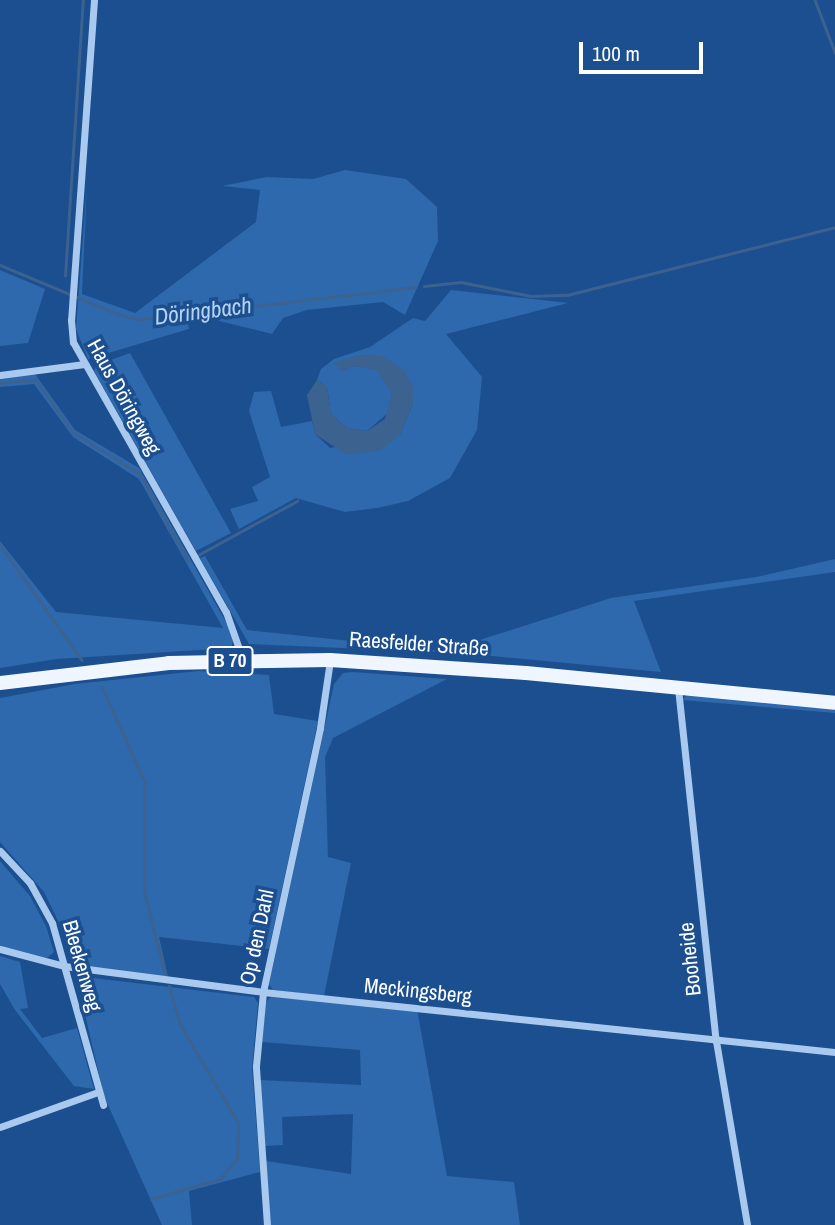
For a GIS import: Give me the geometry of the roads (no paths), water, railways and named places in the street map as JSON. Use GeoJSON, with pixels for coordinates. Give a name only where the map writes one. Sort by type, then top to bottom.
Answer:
{"type":"FeatureCollection","features":[{"type":"Feature","properties":{"kind":"main road","name":"Raesfelder Straße"},"geometry":{"type":"LineString","coordinates":[[4,682],[243,660],[330,660],[835,703]]}},
{"type":"Feature","properties":{"kind":"street","name":"Haus Döringweg"},"geometry":{"type":"LineString","coordinates":[[94,0],[73,290],[74,342],[226,612],[243,660]]}},
{"type":"Feature","properties":{"kind":"street"},"geometry":{"type":"LineString","coordinates":[[0,375],[84,364]]}},
{"type":"Feature","properties":{"kind":"street","name":"Op den Dahl"},"geometry":{"type":"LineString","coordinates":[[267,1225],[256,1066],[263,992],[320,729],[330,660]]}},
{"type":"Feature","properties":{"kind":"street","name":"Booheide"},"geometry":{"type":"LineString","coordinates":[[678,688],[716,1041],[747,1225]]}},
{"type":"Feature","properties":{"kind":"street","name":"Bleekenweg"},"geometry":{"type":"LineString","coordinates":[[0,851],[45,907],[103,1105]]}},
{"type":"Feature","properties":{"kind":"street","name":"Meckingsberg"},"geometry":{"type":"LineString","coordinates":[[0,949],[64,966],[263,992],[835,1052]]}},
{"type":"Feature","properties":{"kind":"street"},"geometry":{"type":"LineString","coordinates":[[0,1127],[99,1092]]}},
{"type":"Feature","properties":{"kind":"waterway"},"geometry":{"type":"LineString","coordinates":[[65,276],[83,0]]}},
{"type":"Feature","properties":{"kind":"waterway"},"geometry":{"type":"LineString","coordinates":[[815,0],[835,52]]}},
{"type":"Feature","properties":{"kind":"waterway","name":"Döringbach"},"geometry":{"type":"LineString","coordinates":[[424,286],[461,282],[531,296],[567,295],[835,227]]}},
{"type":"Feature","properties":{"kind":"waterway","name":"Döringbach"},"geometry":{"type":"LineString","coordinates":[[0,265],[120,315],[138,319],[197,313]]}},
{"type":"Feature","properties":{"kind":"waterway","name":"Döringbach"},"geometry":{"type":"LineString","coordinates":[[204,312],[416,287]]}},
{"type":"Feature","properties":{"kind":"waterway"},"geometry":{"type":"LineString","coordinates":[[0,383],[36,380],[73,432],[140,474],[188,561]]}},
{"type":"Feature","properties":{"kind":"waterway"},"geometry":{"type":"LineString","coordinates":[[198,555],[297,501]]}},
{"type":"Feature","properties":{"kind":"waterway"},"geometry":{"type":"LineString","coordinates":[[0,545],[82,660]]}},
{"type":"Feature","properties":{"kind":"waterway"},"geometry":{"type":"LineString","coordinates":[[102,686],[145,782],[145,893],[166,977]]}},
{"type":"Feature","properties":{"kind":"waterway"},"geometry":{"type":"LineString","coordinates":[[151,1199],[220,1179],[237,1159],[238,1123],[180,1025],[169,987]]}}]}
